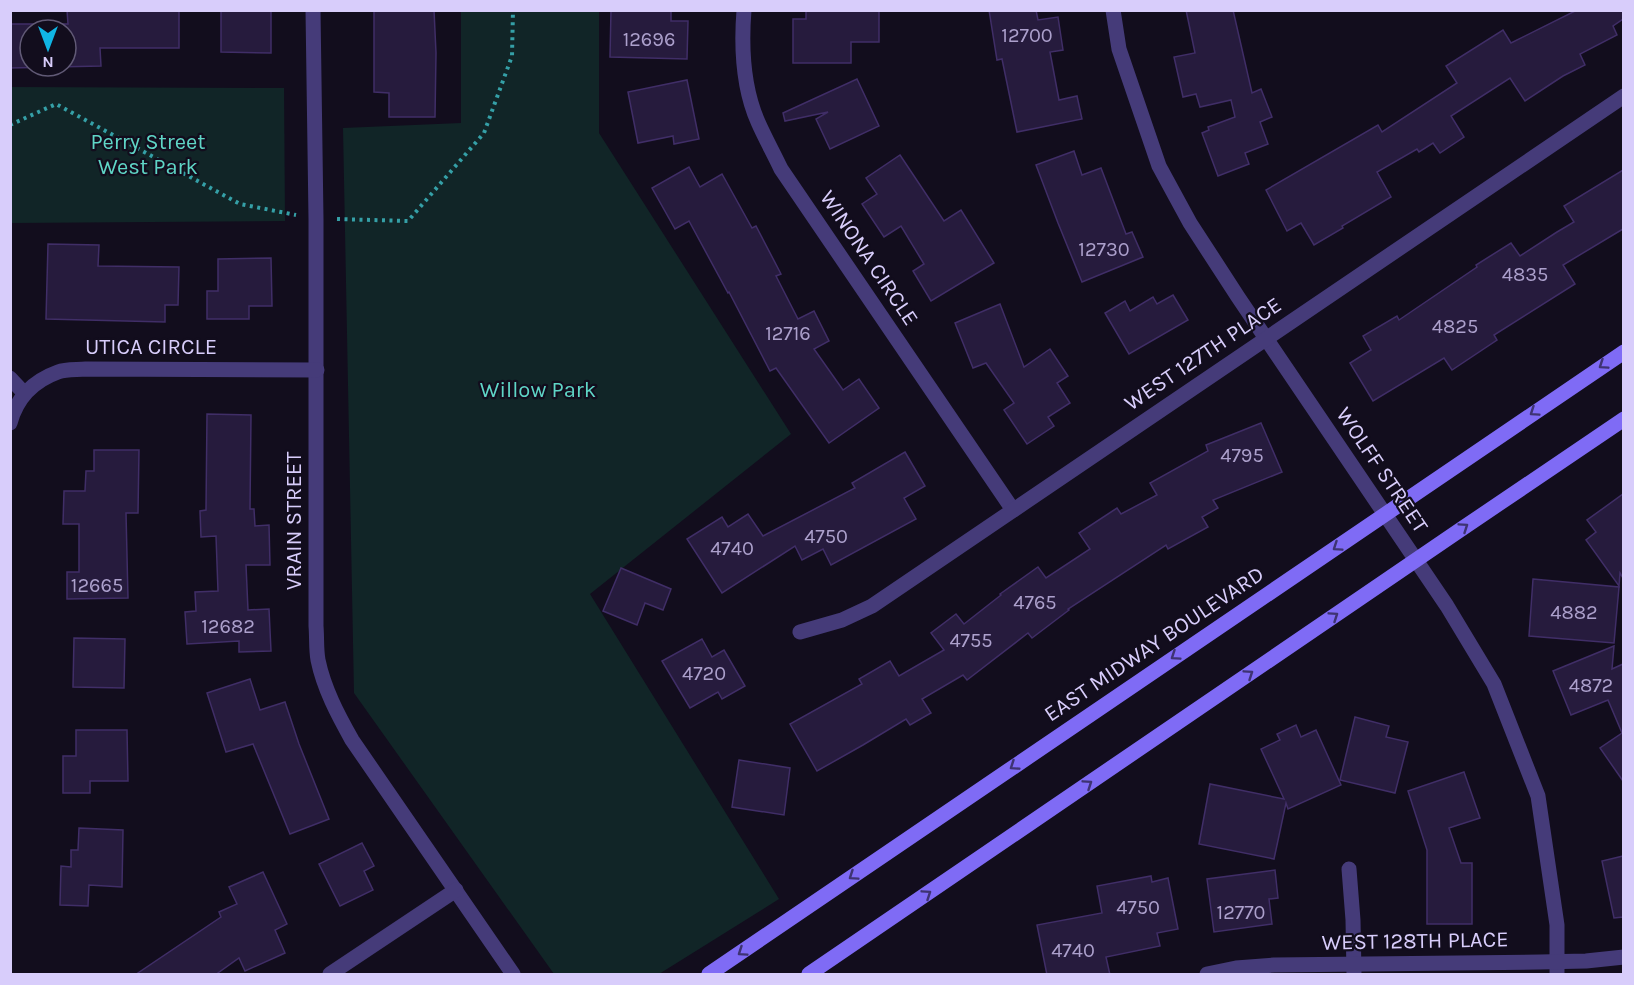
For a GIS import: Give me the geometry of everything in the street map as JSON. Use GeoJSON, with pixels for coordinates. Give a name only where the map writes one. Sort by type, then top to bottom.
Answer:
{"type":"FeatureCollection","features":[{"type":"Feature","properties":{"kind":"main road","name":"EAST MIDWAY BOULEVARD"},"geometry":{"type":"LineString","coordinates":[[709,975],[1623,352]]}},
{"type":"Feature","properties":{"kind":"main road"},"geometry":{"type":"LineString","coordinates":[[809,975],[1623,419]]}},
{"type":"Feature","properties":{"kind":"street","name":"VRAIN STREET"},"geometry":{"type":"LineString","coordinates":[[313,10],[318,658],[322,677],[335,709],[352,740],[513,975]]}},
{"type":"Feature","properties":{"kind":"street","name":"WINONA CIRCLE"},"geometry":{"type":"LineString","coordinates":[[744,10],[742,40],[747,84],[757,120],[781,169],[1013,510]]}},
{"type":"Feature","properties":{"kind":"street","name":"WOLFF STREET"},"geometry":{"type":"LineString","coordinates":[[1113,10],[1119,49],[1159,166],[1190,223],[1447,606],[1494,684],[1538,795],[1557,925],[1557,968]]}},
{"type":"Feature","properties":{"kind":"street","name":"WEST 127TH PLACE"},"geometry":{"type":"LineString","coordinates":[[800,633],[842,620],[872,606],[1623,96]]}},
{"type":"Feature","properties":{"kind":"street","name":"UTICA CIRCLE"},"geometry":{"type":"LineString","coordinates":[[24,393],[37,382],[59,372],[86,369],[317,370]]}},
{"type":"Feature","properties":{"kind":"street"},"geometry":{"type":"LineString","coordinates":[[10,378],[24,393],[13,412],[10,423]]}},
{"type":"Feature","properties":{"kind":"street"},"geometry":{"type":"LineString","coordinates":[[1349,869],[1353,921],[1353,970]]}},
{"type":"Feature","properties":{"kind":"street"},"geometry":{"type":"LineString","coordinates":[[330,975],[456,890]]}},
{"type":"Feature","properties":{"kind":"street","name":"WEST 128TH PLACE"},"geometry":{"type":"LineString","coordinates":[[1208,975],[1274,965],[1353,970],[1557,968],[1586,961],[1623,957]]}},
{"type":"Feature","properties":{"kind":"green space","name":"Willow Park"},"geometry":{"type":"Polygon","coordinates":[[[461,11],[599,11],[599,133],[791,434],[590,594],[779,899],[659,974],[554,974],[354,693],[343,128],[461,123],[461,11]]]}},
{"type":"Feature","properties":{"kind":"green space","name":"Perry Street West Park"},"geometry":{"type":"Polygon","coordinates":[[[11,87],[284,88],[285,221],[11,223],[11,87]]]}},
{"type":"Feature","properties":{"kind":"building"},"geometry":{"type":"Polygon","coordinates":[[[67,10],[179,10],[179,48],[100,48],[101,66],[78,67],[78,18],[68,18],[67,10]]]}},
{"type":"Feature","properties":{"kind":"building"},"geometry":{"type":"Polygon","coordinates":[[[221,10],[271,10],[271,53],[221,52],[221,10]]]}},
{"type":"Feature","properties":{"kind":"building"},"geometry":{"type":"Polygon","coordinates":[[[374,10],[434,10],[435,117],[389,117],[389,93],[374,92],[374,10]]]}},
{"type":"Feature","properties":{"kind":"building"},"geometry":{"type":"Polygon","coordinates":[[[611,10],[671,10],[671,21],[688,21],[687,59],[610,57],[611,10]]]}},
{"type":"Feature","properties":{"kind":"building"},"geometry":{"type":"Polygon","coordinates":[[[806,10],[879,10],[879,42],[851,42],[851,63],[793,63],[793,19],[806,19],[806,10]]]}},
{"type":"Feature","properties":{"kind":"building"},"geometry":{"type":"Polygon","coordinates":[[[989,10],[1036,10],[1038,20],[1058,17],[1063,50],[1050,52],[1059,100],[1077,96],[1082,119],[1017,132],[1002,59],[997,60],[989,10]]]}},
{"type":"Feature","properties":{"kind":"building"},"geometry":{"type":"Polygon","coordinates":[[[1186,10],[1233,10],[1252,93],[1261,89],[1272,117],[1260,122],[1268,144],[1245,153],[1249,164],[1218,176],[1202,133],[1209,130],[1208,127],[1235,117],[1231,100],[1200,107],[1196,94],[1183,97],[1174,57],[1195,53],[1186,10]]]}},
{"type":"Feature","properties":{"kind":"building"},"geometry":{"type":"Polygon","coordinates":[[[1577,10],[1623,10],[1623,19],[1613,26],[1617,35],[1580,54],[1585,65],[1563,76],[1525,101],[1510,78],[1451,116],[1464,137],[1440,153],[1433,143],[1419,152],[1417,149],[1377,172],[1391,197],[1314,245],[1301,223],[1287,231],[1266,190],[1378,125],[1382,132],[1457,83],[1446,66],[1503,30],[1511,43],[1577,10]]]}},
{"type":"Feature","properties":{"kind":"building"},"geometry":{"type":"Polygon","coordinates":[[[10,24],[18,24],[18,68],[10,68],[10,24]]]}},
{"type":"Feature","properties":{"kind":"building"},"geometry":{"type":"Polygon","coordinates":[[[857,79],[879,126],[830,149],[816,119],[828,112],[785,121],[783,113],[857,79]]]}},
{"type":"Feature","properties":{"kind":"building"},"geometry":{"type":"Polygon","coordinates":[[[687,80],[699,139],[674,144],[673,136],[638,143],[628,92],[687,80]]]}},
{"type":"Feature","properties":{"kind":"building"},"geometry":{"type":"Polygon","coordinates":[[[1074,151],[1082,175],[1101,168],[1126,234],[1132,232],[1143,257],[1082,282],[1036,165],[1074,151]]]}},
{"type":"Feature","properties":{"kind":"building"},"geometry":{"type":"Polygon","coordinates":[[[900,155],[944,221],[961,210],[994,263],[931,301],[913,271],[924,264],[901,226],[884,237],[862,204],[877,194],[866,178],[900,155]]]}},
{"type":"Feature","properties":{"kind":"building"},"geometry":{"type":"Polygon","coordinates":[[[689,167],[700,187],[722,174],[752,228],[756,226],[781,274],[776,276],[798,319],[814,311],[829,341],[814,349],[843,390],[859,379],[879,408],[829,443],[776,368],[770,371],[689,221],[675,229],[652,188],[689,167]]]}},
{"type":"Feature","properties":{"kind":"building"},"geometry":{"type":"Polygon","coordinates":[[[1623,170],[1623,229],[1563,265],[1575,284],[1494,335],[1497,340],[1452,370],[1444,358],[1373,401],[1350,363],[1371,350],[1363,336],[1397,316],[1399,320],[1511,243],[1520,256],[1574,222],[1564,206],[1623,170]]]}},
{"type":"Feature","properties":{"kind":"building"},"geometry":{"type":"Polygon","coordinates":[[[48,244],[99,245],[98,266],[179,267],[178,305],[165,305],[165,322],[46,319],[48,244]]]}},
{"type":"Feature","properties":{"kind":"building"},"geometry":{"type":"Polygon","coordinates":[[[271,258],[272,306],[249,306],[249,319],[207,319],[207,291],[218,291],[218,259],[271,258]]]}},
{"type":"Feature","properties":{"kind":"building"},"geometry":{"type":"Polygon","coordinates":[[[1173,295],[1188,320],[1129,354],[1105,313],[1125,301],[1130,311],[1153,297],[1157,304],[1173,295]]]}},
{"type":"Feature","properties":{"kind":"building"},"geometry":{"type":"Polygon","coordinates":[[[1000,304],[1024,367],[1050,349],[1068,376],[1057,383],[1070,403],[1048,417],[1054,426],[1027,444],[1004,410],[1014,403],[986,363],[973,368],[955,323],[1000,304]]]}},
{"type":"Feature","properties":{"kind":"building"},"geometry":{"type":"Polygon","coordinates":[[[207,414],[251,415],[250,509],[254,509],[255,526],[269,525],[270,565],[246,565],[248,610],[269,609],[271,651],[239,652],[239,641],[187,644],[185,612],[196,611],[195,592],[218,591],[216,536],[201,537],[200,511],[206,510],[207,414]]]}},
{"type":"Feature","properties":{"kind":"building"},"geometry":{"type":"Polygon","coordinates":[[[1261,423],[1282,472],[1213,500],[1218,508],[1202,517],[1208,527],[1168,549],[1166,545],[1068,609],[1032,638],[1028,633],[967,680],[963,675],[922,699],[931,713],[910,725],[906,719],[817,771],[790,724],[862,684],[859,679],[890,661],[899,676],[944,650],[931,633],[956,614],[964,624],[1038,567],[1046,578],[1090,549],[1079,533],[1117,508],[1121,514],[1157,495],[1150,483],[1208,451],[1206,445],[1261,423]]]}},
{"type":"Feature","properties":{"kind":"building"},"geometry":{"type":"Polygon","coordinates":[[[94,450],[139,450],[138,513],[126,513],[128,598],[67,599],[67,572],[79,572],[79,524],[63,524],[64,491],[85,491],[86,471],[94,471],[94,450]]]}},
{"type":"Feature","properties":{"kind":"building"},"geometry":{"type":"Polygon","coordinates":[[[905,452],[925,486],[904,498],[916,519],[831,565],[823,549],[802,560],[795,546],[722,593],[687,539],[722,517],[728,527],[748,514],[763,536],[855,488],[852,483],[905,452]]]}},
{"type":"Feature","properties":{"kind":"building"},"geometry":{"type":"Polygon","coordinates":[[[1623,494],[1623,578],[1620,573],[1619,586],[1586,540],[1596,532],[1587,520],[1623,494]]]}},
{"type":"Feature","properties":{"kind":"building"},"geometry":{"type":"Polygon","coordinates":[[[621,568],[671,589],[663,610],[645,603],[637,625],[603,611],[621,568]]]}},
{"type":"Feature","properties":{"kind":"building"},"geometry":{"type":"Polygon","coordinates":[[[1533,579],[1619,587],[1614,643],[1529,636],[1533,579]]]}},
{"type":"Feature","properties":{"kind":"building"},"geometry":{"type":"Polygon","coordinates":[[[74,638],[125,639],[124,688],[73,687],[74,638]]]}},
{"type":"Feature","properties":{"kind":"building"},"geometry":{"type":"Polygon","coordinates":[[[702,639],[712,657],[724,650],[745,686],[722,699],[718,692],[690,708],[662,661],[702,639]]]}},
{"type":"Feature","properties":{"kind":"building"},"geometry":{"type":"Polygon","coordinates":[[[1614,646],[1612,669],[1623,664],[1623,781],[1600,748],[1622,733],[1608,700],[1571,715],[1553,671],[1614,646]]]}},
{"type":"Feature","properties":{"kind":"building"},"geometry":{"type":"Polygon","coordinates":[[[250,679],[260,710],[285,702],[329,819],[290,834],[253,744],[226,752],[207,693],[250,679]]]}},
{"type":"Feature","properties":{"kind":"building"},"geometry":{"type":"Polygon","coordinates":[[[1355,717],[1389,726],[1386,737],[1408,742],[1395,793],[1340,780],[1355,717]]]}},
{"type":"Feature","properties":{"kind":"building"},"geometry":{"type":"Polygon","coordinates":[[[1296,725],[1301,737],[1316,730],[1341,785],[1288,809],[1286,803],[1274,859],[1199,844],[1210,784],[1284,799],[1261,749],[1280,740],[1277,734],[1296,725]]]}},
{"type":"Feature","properties":{"kind":"building"},"geometry":{"type":"Polygon","coordinates":[[[76,730],[127,730],[128,781],[90,781],[90,793],[63,793],[63,756],[76,756],[76,730]]]}},
{"type":"Feature","properties":{"kind":"building"},"geometry":{"type":"Polygon","coordinates":[[[739,760],[790,768],[784,815],[732,807],[739,760]]]}},
{"type":"Feature","properties":{"kind":"building"},"geometry":{"type":"Polygon","coordinates":[[[1464,772],[1480,818],[1449,828],[1461,863],[1472,863],[1472,924],[1427,924],[1427,850],[1408,791],[1464,772]]]}},
{"type":"Feature","properties":{"kind":"building"},"geometry":{"type":"Polygon","coordinates":[[[79,828],[123,830],[122,887],[89,885],[88,906],[60,905],[61,866],[71,867],[71,850],[78,850],[79,828]]]}},
{"type":"Feature","properties":{"kind":"building"},"geometry":{"type":"Polygon","coordinates":[[[362,843],[374,866],[364,871],[373,890],[340,906],[319,864],[362,843]]]}},
{"type":"Feature","properties":{"kind":"building"},"geometry":{"type":"Polygon","coordinates":[[[1623,856],[1623,917],[1614,918],[1602,861],[1623,856]]]}},
{"type":"Feature","properties":{"kind":"building"},"geometry":{"type":"Polygon","coordinates":[[[1275,870],[1278,898],[1269,899],[1272,924],[1214,932],[1207,879],[1275,870]]]}},
{"type":"Feature","properties":{"kind":"building"},"geometry":{"type":"Polygon","coordinates":[[[263,872],[287,924],[275,930],[285,953],[245,971],[239,958],[215,975],[135,975],[221,917],[219,912],[237,904],[229,887],[263,872]]]}},
{"type":"Feature","properties":{"kind":"building"},"geometry":{"type":"Polygon","coordinates":[[[1151,876],[1152,882],[1168,878],[1178,929],[1157,933],[1160,946],[1106,957],[1110,975],[1047,975],[1037,925],[1102,913],[1097,886],[1151,876]]]}}]}
